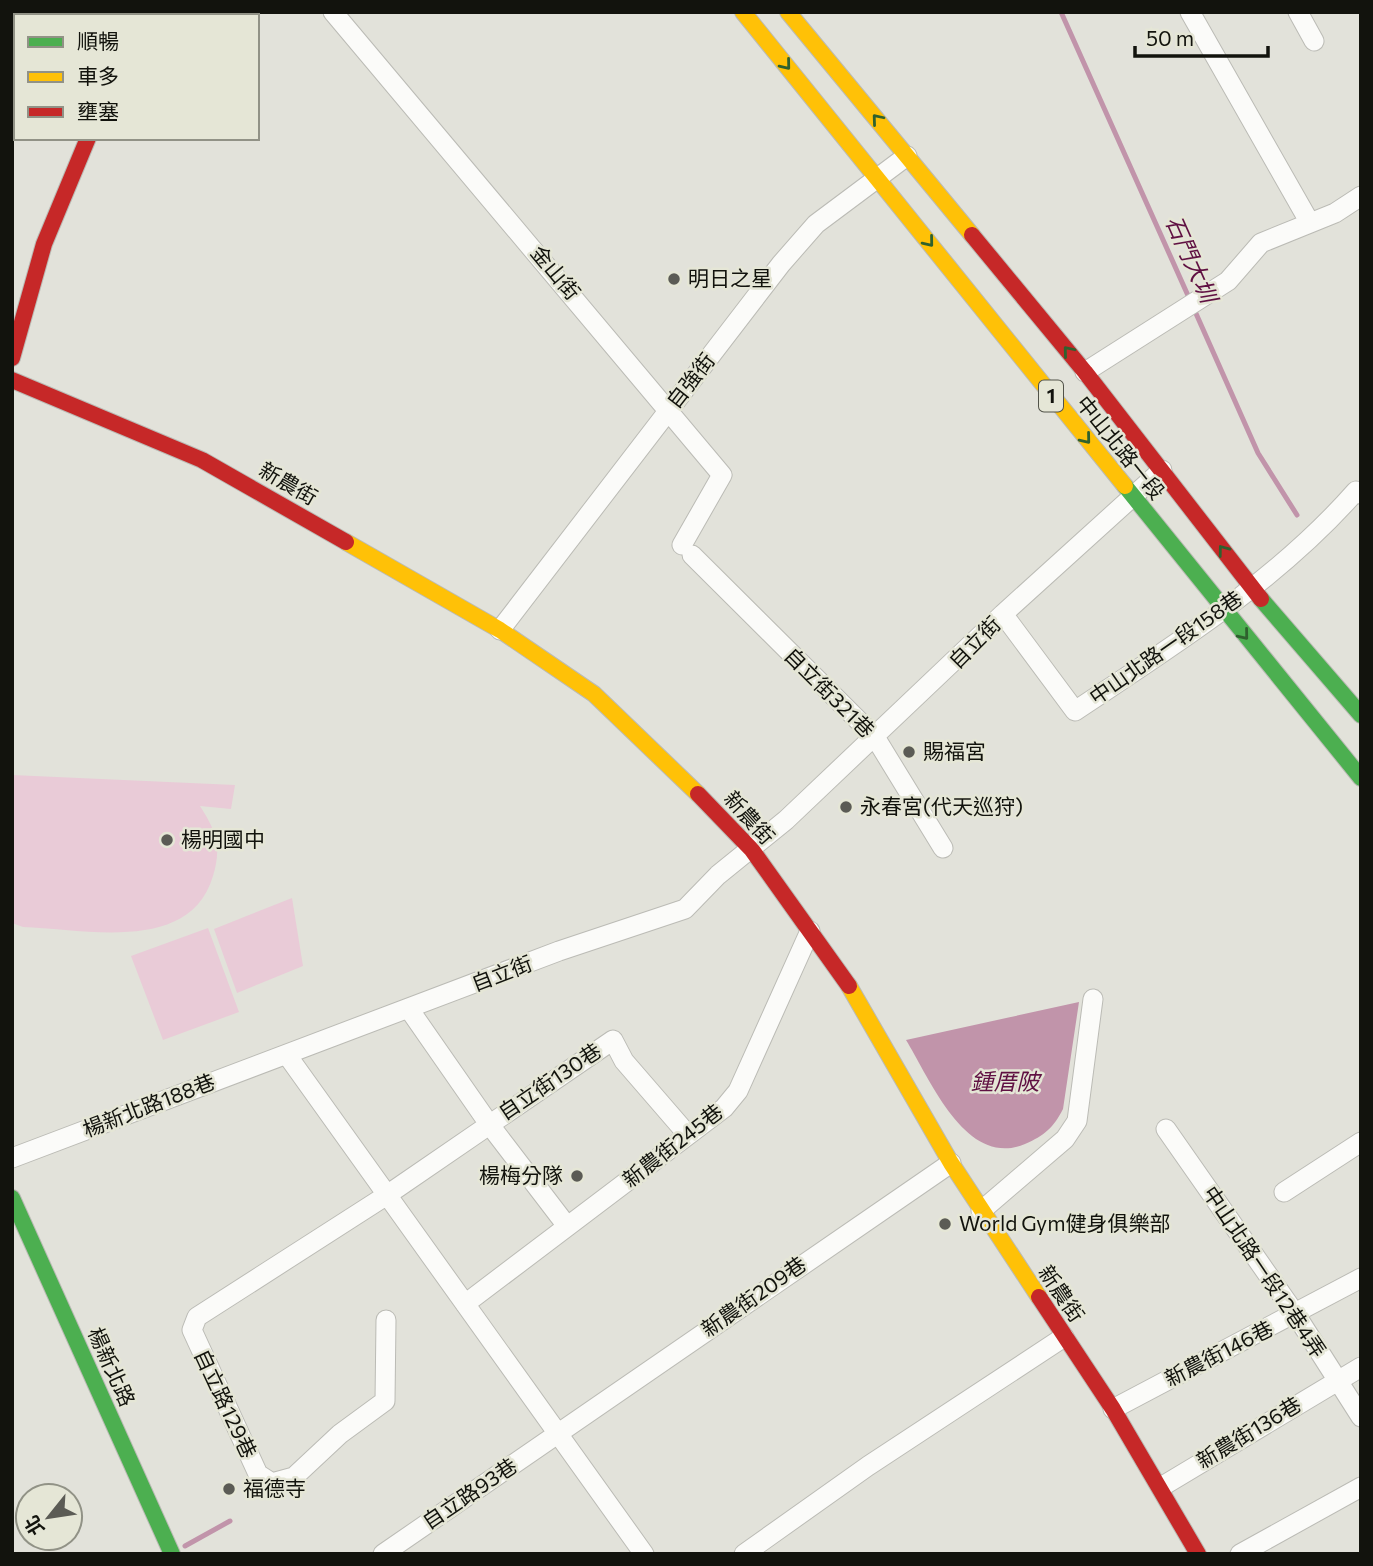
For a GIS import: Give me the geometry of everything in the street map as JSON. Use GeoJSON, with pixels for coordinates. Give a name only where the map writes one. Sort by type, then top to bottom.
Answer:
{"type":"FeatureCollection","features":[{"type":"Feature","properties":{"kind":"street","name":"金山街"},"geometry":{"type":"LineString","coordinates":[[333,12],[670,409],[722,475],[687,550]]}},
{"type":"Feature","properties":{"kind":"street","name":"中山北路一段"},"geometry":{"type":"LineString","coordinates":[[743,12],[1361,778]]}},
{"type":"Feature","properties":{"kind":"street","name":"中山北路一段"},"geometry":{"type":"LineString","coordinates":[[788,12],[1085,372],[1251,587],[1361,715]]}},
{"type":"Feature","properties":{"kind":"street"},"geometry":{"type":"LineString","coordinates":[[1190,12],[1310,223]]}},
{"type":"Feature","properties":{"kind":"street"},"geometry":{"type":"LineString","coordinates":[[1297,12],[1314,41]]}},
{"type":"Feature","properties":{"kind":"street"},"geometry":{"type":"LineString","coordinates":[[12,358],[44,244],[87,140]]}},
{"type":"Feature","properties":{"kind":"street","name":"自強街"},"geometry":{"type":"LineString","coordinates":[[500,630],[798,244],[816,225],[907,156]]}},
{"type":"Feature","properties":{"kind":"street"},"geometry":{"type":"LineString","coordinates":[[1085,372],[1228,281],[1261,243],[1310,223],[1361,196]]}},
{"type":"Feature","properties":{"kind":"street","name":"新農街"},"geometry":{"type":"LineString","coordinates":[[12,380],[202,460],[500,630],[594,694],[617,714],[752,850],[846,981],[951,1163],[1113,1409],[1198,1554]]}},
{"type":"Feature","properties":{"kind":"street","name":"自立街"},"geometry":{"type":"LineString","coordinates":[[287,1055],[559,951],[685,909],[718,875],[752,850],[876,737],[1003,614],[1162,470]]}},
{"type":"Feature","properties":{"kind":"street","name":"中山北路一段158巷"},"geometry":{"type":"LineString","coordinates":[[1003,614],[1075,711],[1224,611],[1330,520],[1356,491],[1361,494]]}},
{"type":"Feature","properties":{"kind":"street","name":"自立街321巷"},"geometry":{"type":"LineString","coordinates":[[687,550],[876,737],[943,848]]}},
{"type":"Feature","properties":{"kind":"street","name":"新農街245巷"},"geometry":{"type":"LineString","coordinates":[[465,1304],[724,1108],[738,1091],[810,931]]}},
{"type":"Feature","properties":{"kind":"street"},"geometry":{"type":"LineString","coordinates":[[981,1211],[1065,1139],[1077,1121],[1093,999]]}},
{"type":"Feature","properties":{"kind":"street"},"geometry":{"type":"LineString","coordinates":[[409,1009],[489,1124],[568,1226]]}},
{"type":"Feature","properties":{"kind":"street","name":"自立街130巷"},"geometry":{"type":"LineString","coordinates":[[387,1195],[613,1040],[624,1061],[688,1136]]}},
{"type":"Feature","properties":{"kind":"street"},"geometry":{"type":"LineString","coordinates":[[287,1055],[643,1554]]}},
{"type":"Feature","properties":{"kind":"street","name":"楊新北路188巷"},"geometry":{"type":"LineString","coordinates":[[12,1158],[287,1055]]}},
{"type":"Feature","properties":{"kind":"street","name":"中山北路一段12巷4弄"},"geometry":{"type":"LineString","coordinates":[[1166,1129],[1296,1315],[1361,1417]]}},
{"type":"Feature","properties":{"kind":"street"},"geometry":{"type":"LineString","coordinates":[[1283,1192],[1361,1142]]}},
{"type":"Feature","properties":{"kind":"street","name":"新農街209巷"},"geometry":{"type":"LineString","coordinates":[[558,1435],[754,1296],[951,1163]]}},
{"type":"Feature","properties":{"kind":"street","name":"自立路129巷"},"geometry":{"type":"LineString","coordinates":[[386,1320],[385,1401],[340,1434],[294,1477],[272,1483],[258,1474],[192,1331],[197,1317],[387,1195]]}},
{"type":"Feature","properties":{"kind":"street","name":"楊新北路"},"geometry":{"type":"LineString","coordinates":[[12,1198],[172,1554]]}},
{"type":"Feature","properties":{"kind":"street","name":"新農街146巷"},"geometry":{"type":"LineString","coordinates":[[1113,1409],[1296,1315],[1361,1278]]}},
{"type":"Feature","properties":{"kind":"street"},"geometry":{"type":"LineString","coordinates":[[744,1554],[869,1466],[1064,1337]]}},
{"type":"Feature","properties":{"kind":"street","name":"新農街136巷"},"geometry":{"type":"LineString","coordinates":[[1161,1487],[1361,1367]]}},
{"type":"Feature","properties":{"kind":"street","name":"自立路93巷"},"geometry":{"type":"LineString","coordinates":[[383,1554],[558,1435]]}},
{"type":"Feature","properties":{"kind":"street"},"geometry":{"type":"LineString","coordinates":[[1240,1554],[1361,1487]]}},
{"type":"Feature","properties":{"kind":"shaded area"},"geometry":{"type":"Polygon","coordinates":[[[12,775],[235,785],[231,809],[200,806],[214,831],[217,847],[213,876],[201,901],[182,917],[159,927],[133,931],[76,931],[23,927],[12,923],[12,775]]]}},
{"type":"Feature","properties":{"kind":"shaded area"},"geometry":{"type":"Polygon","coordinates":[[[292,898],[303,966],[237,993],[214,929],[292,898]]]}},
{"type":"Feature","properties":{"kind":"shaded area"},"geometry":{"type":"Polygon","coordinates":[[[208,928],[239,1012],[163,1040],[131,956],[208,928]]]}},
{"type":"Feature","properties":{"kind":"water","name":"鍾厝陂"},"geometry":{"type":"Polygon","coordinates":[[[1079,1002],[1063,1109],[1048,1130],[1025,1144],[1004,1148],[985,1144],[968,1132],[952,1116],[939,1097],[906,1040],[1079,1002]]]}},
{"type":"Feature","properties":{"kind":"waterway","name":"石門大圳"},"geometry":{"type":"LineString","coordinates":[[1061,12],[1190,300]]}},
{"type":"Feature","properties":{"kind":"waterway","name":"石門大圳"},"geometry":{"type":"LineString","coordinates":[[1194,309],[1258,453],[1297,515]]}},
{"type":"Feature","properties":{"kind":"waterway"},"geometry":{"type":"LineString","coordinates":[[185,1546],[230,1521]]}},
{"type":"Feature","properties":{"kind":"traffic: fast"},"geometry":{"type":"LineString","coordinates":[[1125,486],[1361,778]]}},
{"type":"Feature","properties":{"kind":"traffic: fast"},"geometry":{"type":"LineString","coordinates":[[1261,599],[1361,715]]}},
{"type":"Feature","properties":{"kind":"traffic: fast"},"geometry":{"type":"LineString","coordinates":[[12,1198],[172,1554]]}},
{"type":"Feature","properties":{"kind":"traffic: slow"},"geometry":{"type":"LineString","coordinates":[[743,12],[1125,486]]}},
{"type":"Feature","properties":{"kind":"traffic: slow"},"geometry":{"type":"LineString","coordinates":[[788,12],[972,235]]}},
{"type":"Feature","properties":{"kind":"traffic: slow"},"geometry":{"type":"LineString","coordinates":[[346,542],[500,630],[594,694],[698,794]]}},
{"type":"Feature","properties":{"kind":"traffic: slow"},"geometry":{"type":"LineString","coordinates":[[849,986],[951,1163],[1039,1297]]}},
{"type":"Feature","properties":{"kind":"traffic: jam"},"geometry":{"type":"LineString","coordinates":[[12,358],[44,244],[87,140]]}},
{"type":"Feature","properties":{"kind":"traffic: jam"},"geometry":{"type":"LineString","coordinates":[[972,235],[1085,372],[1261,599]]}},
{"type":"Feature","properties":{"kind":"traffic: jam"},"geometry":{"type":"LineString","coordinates":[[12,380],[202,460],[346,542]]}},
{"type":"Feature","properties":{"kind":"traffic: jam"},"geometry":{"type":"LineString","coordinates":[[698,794],[752,850],[849,986]]}},
{"type":"Feature","properties":{"kind":"traffic: jam"},"geometry":{"type":"LineString","coordinates":[[1039,1297],[1113,1409],[1198,1554]]}},
{"type":"Feature","properties":{"kind":"place","name":"明日之星"},"geometry":{"type":"Point","coordinates":[674,279]}},
{"type":"Feature","properties":{"kind":"place","name":"賜福宮"},"geometry":{"type":"Point","coordinates":[909,752]}},
{"type":"Feature","properties":{"kind":"place","name":"永春宮(代天巡狩)"},"geometry":{"type":"Point","coordinates":[846,807]}},
{"type":"Feature","properties":{"kind":"place","name":"楊明國中"},"geometry":{"type":"Point","coordinates":[167,840]}},
{"type":"Feature","properties":{"kind":"place","name":"楊梅分隊"},"geometry":{"type":"Point","coordinates":[577,1176]}},
{"type":"Feature","properties":{"kind":"place","name":"World Gym健身俱樂部"},"geometry":{"type":"Point","coordinates":[945,1224]}},
{"type":"Feature","properties":{"kind":"place","name":"福德寺"},"geometry":{"type":"Point","coordinates":[229,1489]}}]}
